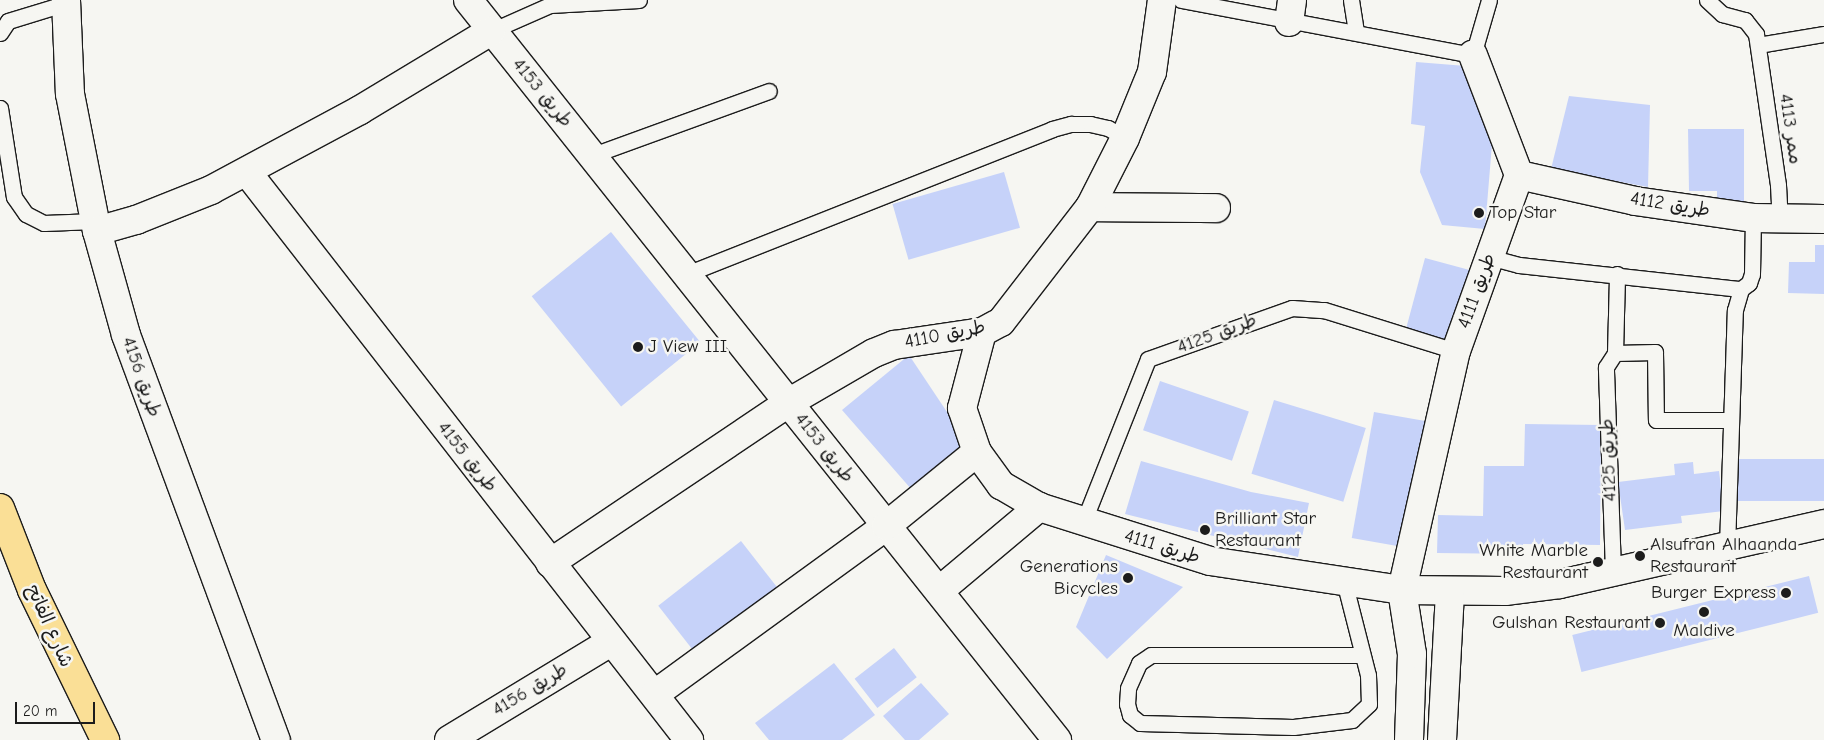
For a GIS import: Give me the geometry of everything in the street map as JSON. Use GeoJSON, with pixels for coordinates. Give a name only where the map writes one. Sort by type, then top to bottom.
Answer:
{"type":"FeatureCollection","features":[{"type":"Feature","properties":{"kind":"main road","name":"شارع الفاتح"},"geometry":{"type":"LineString","coordinates":[[0,508],[32,590],[105,740]]}},
{"type":"Feature","properties":{"kind":"street","name":"طريق 4153"},"geometry":{"type":"LineString","coordinates":[[468,0],[491,31],[593,155],[684,275],[1058,740]]}},
{"type":"Feature","properties":{"kind":"street","name":"طريق 4110"},"geometry":{"type":"LineString","coordinates":[[550,563],[788,403],[874,353],[894,345],[982,332],[1001,322],[1090,207],[1125,138],[1152,72],[1162,0]]}},
{"type":"Feature","properties":{"kind":"street","name":"طريق 4156"},"geometry":{"type":"LineString","coordinates":[[66,2],[70,94],[96,226],[126,335],[156,421],[276,740]]}},
{"type":"Feature","properties":{"kind":"street"},"geometry":{"type":"LineString","coordinates":[[96,226],[174,206],[247,172],[391,92],[491,31]]}},
{"type":"Feature","properties":{"kind":"street"},"geometry":{"type":"LineString","coordinates":[[1473,55],[1519,175]]}},
{"type":"Feature","properties":{"kind":"street","name":"طريق 4155"},"geometry":{"type":"LineString","coordinates":[[247,172],[611,642],[656,694],[690,740]]}},
{"type":"Feature","properties":{"kind":"street","name":"طريق 4112"},"geometry":{"type":"LineString","coordinates":[[1519,175],[1635,201],[1753,218],[1824,219]]}},
{"type":"Feature","properties":{"kind":"street","name":"طريق 4111"},"geometry":{"type":"LineString","coordinates":[[1409,740],[1413,686],[1402,590],[1456,352],[1519,175]]}},
{"type":"Feature","properties":{"kind":"street"},"geometry":{"type":"LineString","coordinates":[[1090,207],[1216,208]]}},
{"type":"Feature","properties":{"kind":"street","name":"طريق 4111"},"geometry":{"type":"LineString","coordinates":[[982,332],[962,408],[977,452],[1001,485],[1039,507],[1084,523],[1210,561],[1402,590],[1450,593]]}},
{"type":"Feature","properties":{"kind":"street"},"geometry":{"type":"LineString","coordinates":[[656,694],[886,526],[977,452]]}},
{"type":"Feature","properties":{"kind":"street"},"geometry":{"type":"LineString","coordinates":[[938,591],[1039,507]]}},
{"type":"Feature","properties":{"kind":"street"},"geometry":{"type":"LineString","coordinates":[[1442,740],[1443,689],[1450,593],[1550,585],[1824,524]]}},
{"type":"Feature","properties":{"kind":"street","name":"طريق 4156"},"geometry":{"type":"LineString","coordinates":[[449,740],[611,642]]}},
{"type":"Feature","properties":{"kind":"street"},"geometry":{"type":"LineString","coordinates":[[1413,686],[1443,689]]}},
{"type":"Feature","properties":{"kind":"lane"},"geometry":{"type":"LineString","coordinates":[[491,31],[550,5],[639,0]]}},
{"type":"Feature","properties":{"kind":"lane"},"geometry":{"type":"LineString","coordinates":[[1181,0],[1291,11],[1356,32],[1473,55],[1489,0]]}},
{"type":"Feature","properties":{"kind":"lane"},"geometry":{"type":"LineString","coordinates":[[1351,0],[1356,32]]}},
{"type":"Feature","properties":{"kind":"lane","name":"ممر 4113"},"geometry":{"type":"LineString","coordinates":[[1707,0],[1722,14],[1745,20],[1756,34],[1778,185],[1780,219]]}},
{"type":"Feature","properties":{"kind":"lane"},"geometry":{"type":"LineString","coordinates":[[0,33],[8,21],[66,2]]}},
{"type":"Feature","properties":{"kind":"lane"},"geometry":{"type":"LineString","coordinates":[[1758,45],[1824,34]]}},
{"type":"Feature","properties":{"kind":"lane"},"geometry":{"type":"LineString","coordinates":[[593,155],[769,91]]}},
{"type":"Feature","properties":{"kind":"lane"},"geometry":{"type":"LineString","coordinates":[[0,108],[14,197],[26,214],[44,223],[96,226]]}},
{"type":"Feature","properties":{"kind":"lane"},"geometry":{"type":"LineString","coordinates":[[684,275],[1052,129],[1071,124],[1090,124],[1108,128],[1125,138]]}},
{"type":"Feature","properties":{"kind":"lane"},"geometry":{"type":"LineString","coordinates":[[1727,547],[1729,420],[1735,310],[1741,289],[1749,283],[1752,274],[1753,218]]}},
{"type":"Feature","properties":{"kind":"lane"},"geometry":{"type":"LineString","coordinates":[[1489,257],[1519,265],[1617,274],[1741,289]]}},
{"type":"Feature","properties":{"kind":"lane","name":"طريق 4125"},"geometry":{"type":"LineString","coordinates":[[1613,571],[1606,367],[1615,353],[1617,274]]}},
{"type":"Feature","properties":{"kind":"lane","name":"طريق 4125"},"geometry":{"type":"LineString","coordinates":[[1084,523],[1148,359],[1292,308],[1324,310],[1456,352]]}},
{"type":"Feature","properties":{"kind":"lane"},"geometry":{"type":"LineString","coordinates":[[1615,353],[1655,352],[1656,420],[1729,420]]}},
{"type":"Feature","properties":{"kind":"lane"},"geometry":{"type":"LineString","coordinates":[[1344,581],[1368,674],[1369,704],[1352,720],[1293,727],[1140,723],[1130,715],[1127,704],[1128,688],[1139,663],[1151,655],[1362,655]]}},
{"type":"Feature","properties":{"kind":"building"},"geometry":{"type":"Polygon","coordinates":[[[1416,62],[1466,66],[1493,132],[1485,229],[1442,225],[1420,172],[1425,126],[1411,124],[1416,62]]]}},
{"type":"Feature","properties":{"kind":"building"},"geometry":{"type":"Polygon","coordinates":[[[1569,96],[1650,105],[1648,187],[1551,169],[1569,96]]]}},
{"type":"Feature","properties":{"kind":"building"},"geometry":{"type":"Polygon","coordinates":[[[1688,129],[1744,129],[1744,205],[1717,205],[1717,191],[1689,191],[1688,129]]]}},
{"type":"Feature","properties":{"kind":"building"},"geometry":{"type":"Polygon","coordinates":[[[1004,172],[1020,228],[908,260],[892,204],[1004,172]]]}},
{"type":"Feature","properties":{"kind":"building"},"geometry":{"type":"Polygon","coordinates":[[[611,232],[700,342],[621,407],[532,296],[611,232]]]}},
{"type":"Feature","properties":{"kind":"building"},"geometry":{"type":"Polygon","coordinates":[[[1815,245],[1824,245],[1824,294],[1788,293],[1789,262],[1815,262],[1815,245]]]}},
{"type":"Feature","properties":{"kind":"building"},"geometry":{"type":"Polygon","coordinates":[[[1425,258],[1472,271],[1453,342],[1406,329],[1425,258]]]}},
{"type":"Feature","properties":{"kind":"building"},"geometry":{"type":"Polygon","coordinates":[[[909,355],[969,445],[912,490],[842,410],[909,355]]]}},
{"type":"Feature","properties":{"kind":"building"},"geometry":{"type":"Polygon","coordinates":[[[1160,381],[1249,412],[1232,461],[1143,430],[1160,381]]]}},
{"type":"Feature","properties":{"kind":"building"},"geometry":{"type":"Polygon","coordinates":[[[1274,400],[1366,428],[1343,502],[1251,474],[1274,400]]]}},
{"type":"Feature","properties":{"kind":"building"},"geometry":{"type":"Polygon","coordinates":[[[1374,412],[1425,421],[1403,547],[1352,538],[1374,412]]]}},
{"type":"Feature","properties":{"kind":"building"},"geometry":{"type":"Polygon","coordinates":[[[1525,424],[1601,425],[1600,545],[1523,544],[1523,554],[1437,553],[1438,515],[1483,516],[1484,466],[1524,466],[1525,424]]]}},
{"type":"Feature","properties":{"kind":"building"},"geometry":{"type":"Polygon","coordinates":[[[1733,459],[1824,459],[1824,501],[1733,501],[1733,459]]]}},
{"type":"Feature","properties":{"kind":"building"},"geometry":{"type":"Polygon","coordinates":[[[1141,461],[1251,492],[1309,503],[1298,557],[1125,514],[1141,461]]]}},
{"type":"Feature","properties":{"kind":"building"},"geometry":{"type":"Polygon","coordinates":[[[1693,462],[1694,474],[1719,471],[1724,511],[1681,516],[1682,523],[1625,530],[1618,482],[1675,475],[1674,464],[1693,462]]]}},
{"type":"Feature","properties":{"kind":"building"},"geometry":{"type":"Polygon","coordinates":[[[741,541],[778,588],[695,653],[658,606],[741,541]]]}},
{"type":"Feature","properties":{"kind":"building"},"geometry":{"type":"Polygon","coordinates":[[[1106,555],[1183,587],[1107,659],[1076,627],[1106,555]]]}},
{"type":"Feature","properties":{"kind":"building"},"geometry":{"type":"Polygon","coordinates":[[[1809,576],[1818,613],[1581,672],[1572,635],[1809,576]]]}},
{"type":"Feature","properties":{"kind":"building"},"geometry":{"type":"Polygon","coordinates":[[[894,648],[917,677],[877,708],[855,679],[894,648]]]}},
{"type":"Feature","properties":{"kind":"building"},"geometry":{"type":"Polygon","coordinates":[[[834,663],[875,715],[842,740],[769,740],[755,723],[834,663]]]}},
{"type":"Feature","properties":{"kind":"building"},"geometry":{"type":"Polygon","coordinates":[[[921,683],[949,714],[919,740],[905,740],[883,716],[921,683]]]}},
{"type":"Feature","properties":{"kind":"place","name":"Top Star"},"geometry":{"type":"Point","coordinates":[1479,213]}},
{"type":"Feature","properties":{"kind":"place","name":"J View III"},"geometry":{"type":"Point","coordinates":[638,347]}},
{"type":"Feature","properties":{"kind":"place","name":"Brilliant Star Restaurant"},"geometry":{"type":"Point","coordinates":[1205,530]}},
{"type":"Feature","properties":{"kind":"place","name":"Alsufran Alhaanda Restaurant"},"geometry":{"type":"Point","coordinates":[1640,556]}},
{"type":"Feature","properties":{"kind":"place","name":"White Marble Restaurant"},"geometry":{"type":"Point","coordinates":[1598,562]}},
{"type":"Feature","properties":{"kind":"place","name":"Generations Bicycles"},"geometry":{"type":"Point","coordinates":[1128,578]}},
{"type":"Feature","properties":{"kind":"place","name":"Burger Express"},"geometry":{"type":"Point","coordinates":[1786,593]}},
{"type":"Feature","properties":{"kind":"place","name":"Maldive"},"geometry":{"type":"Point","coordinates":[1704,612]}},
{"type":"Feature","properties":{"kind":"place","name":"Gulshan Restaurant"},"geometry":{"type":"Point","coordinates":[1660,623]}}]}
